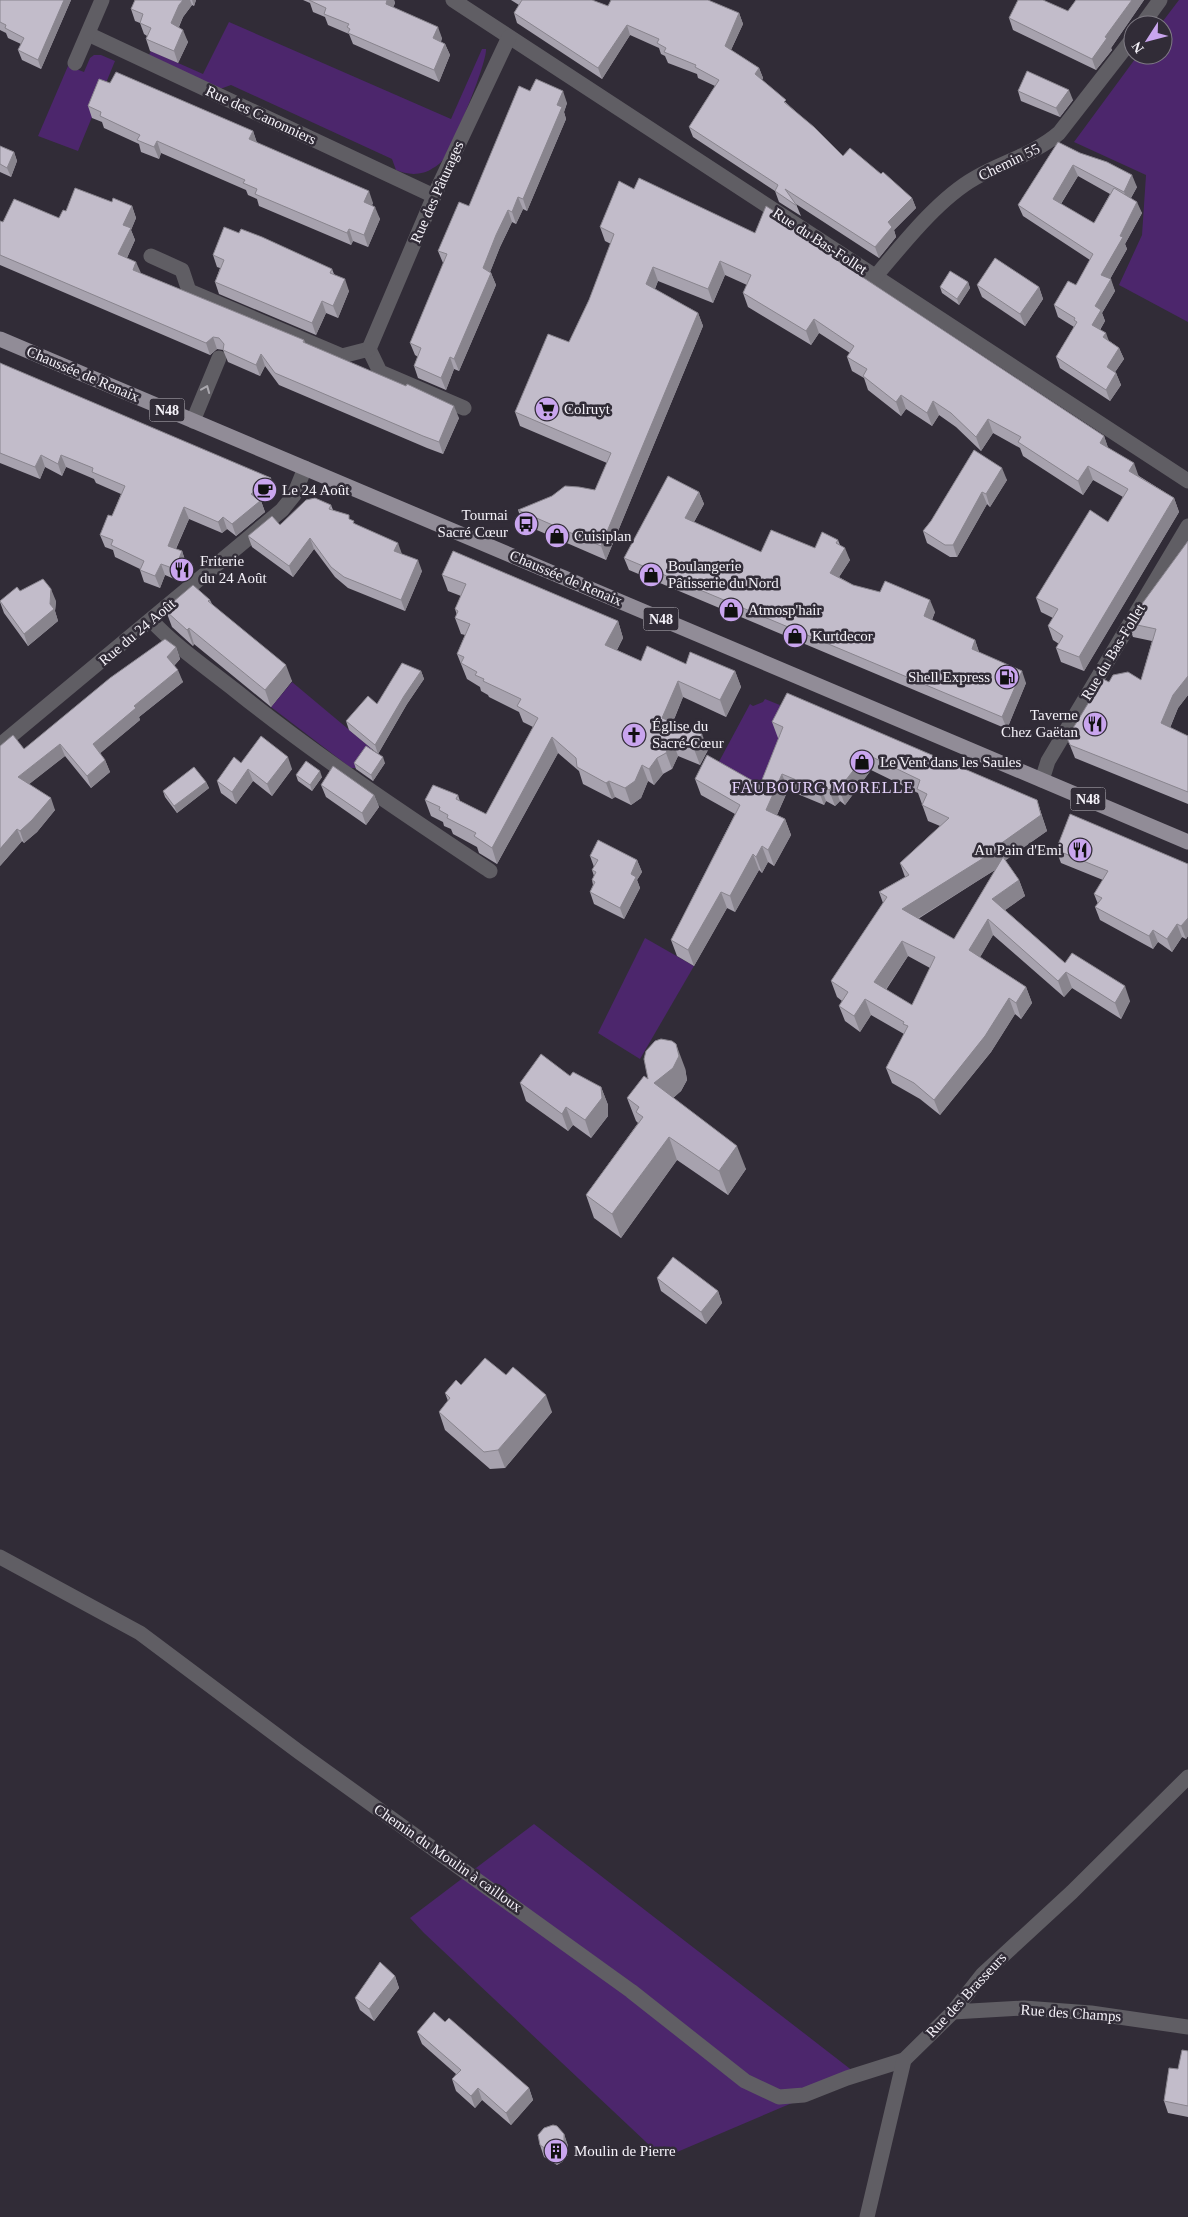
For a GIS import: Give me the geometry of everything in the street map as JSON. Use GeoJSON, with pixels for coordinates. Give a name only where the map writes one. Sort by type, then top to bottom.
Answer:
{"type":"FeatureCollection","features":[{"type":"Feature","properties":{"kind":"main road","name":"Chaussée de Renaix"},"geometry":{"type":"LineString","coordinates":[[0,339],[1188,842]]}},
{"type":"Feature","properties":{"kind":"street"},"geometry":{"type":"LineString","coordinates":[[75,63],[102,0]]}},
{"type":"Feature","properties":{"kind":"street","name":"Rue du Bas-Follet"},"geometry":{"type":"LineString","coordinates":[[453,0],[1188,481]]}},
{"type":"Feature","properties":{"kind":"street"},"geometry":{"type":"LineString","coordinates":[[1149,15],[1160,0]]}},
{"type":"Feature","properties":{"kind":"street","name":"Rue des Canonniers"},"geometry":{"type":"LineString","coordinates":[[88,34],[434,196]]}},
{"type":"Feature","properties":{"kind":"street","name":"Rue des Pâturages"},"geometry":{"type":"LineString","coordinates":[[369,349],[434,196],[509,37]]}},
{"type":"Feature","properties":{"kind":"street","name":"Chemin 55"},"geometry":{"type":"LineString","coordinates":[[875,277],[913,233],[959,188],[976,177],[1048,142],[1059,133],[1123,51]]}},
{"type":"Feature","properties":{"kind":"street"},"geometry":{"type":"LineString","coordinates":[[151,256],[182,270],[190,291],[237,318],[342,356],[369,349],[380,372],[464,408]]}},
{"type":"Feature","properties":{"kind":"street"},"geometry":{"type":"LineString","coordinates":[[193,421],[219,358]]}},
{"type":"Feature","properties":{"kind":"street","name":"Rue du 24 Août"},"geometry":{"type":"LineString","coordinates":[[0,745],[282,510],[294,495],[304,468]]}},
{"type":"Feature","properties":{"kind":"street","name":"Rue du Bas-Follet"},"geometry":{"type":"LineString","coordinates":[[1042,780],[1048,761],[1188,526]]}},
{"type":"Feature","properties":{"kind":"street"},"geometry":{"type":"LineString","coordinates":[[151,620],[182,649],[278,725],[331,764],[490,871]]}},
{"type":"Feature","properties":{"kind":"street","name":"Chemin du Moulin à cailloux"},"geometry":{"type":"LineString","coordinates":[[0,1557],[140,1633],[299,1752],[631,1991],[745,2081],[779,2097],[804,2095],[846,2078],[904,2060]]}},
{"type":"Feature","properties":{"kind":"street","name":"Rue des Brasseurs"},"geometry":{"type":"LineString","coordinates":[[904,2060],[953,2012],[982,1974],[1072,1892],[1188,1776]]}},
{"type":"Feature","properties":{"kind":"street","name":"Rue des Champs"},"geometry":{"type":"LineString","coordinates":[[953,2012],[1024,2008],[1091,2013],[1188,2027]]}},
{"type":"Feature","properties":{"kind":"street"},"geometry":{"type":"LineString","coordinates":[[867,2217],[904,2060]]}},
{"type":"Feature","properties":{"kind":"shaded area"},"geometry":{"type":"Polygon","coordinates":[[[1179,0],[1188,0],[1188,322],[1119,285],[1142,235],[1146,175],[1074,142],[1131,65],[1173,65],[1173,15],[1168,15],[1179,0]]]}},
{"type":"Feature","properties":{"kind":"shaded area"},"geometry":{"type":"Polygon","coordinates":[[[229,22],[451,119],[482,49],[486,49],[481,70],[469,103],[449,150],[438,165],[429,171],[410,174],[396,170],[392,159],[231,85],[220,89],[149,55],[151,51],[203,74],[229,22]]]}},
{"type":"Feature","properties":{"kind":"shaded area"},"geometry":{"type":"Polygon","coordinates":[[[94,55],[101,55],[115,61],[78,151],[38,136],[68,66],[84,72],[90,58],[94,55]]]}},
{"type":"Feature","properties":{"kind":"shaded area"},"geometry":{"type":"Polygon","coordinates":[[[292,682],[372,749],[357,768],[351,768],[271,707],[292,682]]]}},
{"type":"Feature","properties":{"kind":"shaded area"},"geometry":{"type":"Polygon","coordinates":[[[765,699],[792,710],[789,743],[766,801],[714,771],[750,704],[753,706],[763,702],[765,699]]]}},
{"type":"Feature","properties":{"kind":"shaded area"},"geometry":{"type":"Polygon","coordinates":[[[645,938],[694,966],[640,1059],[598,1033],[645,938]]]}},
{"type":"Feature","properties":{"kind":"shaded area"},"geometry":{"type":"Polygon","coordinates":[[[534,1824],[858,2075],[663,2158],[410,1918],[534,1824]]]}},
{"type":"Feature","properties":{"kind":"building"},"geometry":{"type":"Polygon","coordinates":[[[0,0],[64,0],[38,60],[18,50],[24,38],[5,28],[6,25],[0,22],[0,0]]]}},
{"type":"Feature","properties":{"kind":"building"},"geometry":{"type":"Polygon","coordinates":[[[135,0],[183,0],[171,23],[183,30],[174,51],[146,39],[151,28],[140,23],[143,14],[131,9],[135,0]]]}},
{"type":"Feature","properties":{"kind":"building"},"geometry":{"type":"Polygon","coordinates":[[[309,0],[387,0],[386,4],[438,27],[433,38],[445,44],[434,70],[348,33],[350,29],[347,27],[349,24],[324,14],[326,8],[309,0]]]}},
{"type":"Feature","properties":{"kind":"building"},"geometry":{"type":"Polygon","coordinates":[[[522,0],[592,0],[608,6],[611,0],[708,0],[739,13],[725,46],[759,68],[755,74],[786,100],[784,102],[814,127],[843,156],[850,148],[881,174],[883,172],[912,198],[888,222],[892,227],[875,247],[785,189],[797,206],[775,191],[778,185],[689,127],[719,80],[695,67],[696,65],[664,52],[666,48],[657,43],[659,39],[627,25],[598,68],[514,13],[522,0]]]}},
{"type":"Feature","properties":{"kind":"building"},"geometry":{"type":"Polygon","coordinates":[[[1018,0],[1043,0],[1068,11],[1076,0],[1132,0],[1105,37],[1107,38],[1092,59],[1009,18],[1018,0]]]}},
{"type":"Feature","properties":{"kind":"building"},"geometry":{"type":"Polygon","coordinates":[[[1027,71],[1069,90],[1056,108],[1018,91],[1027,71]]]}},
{"type":"Feature","properties":{"kind":"building"},"geometry":{"type":"Polygon","coordinates":[[[116,72],[253,131],[249,139],[369,191],[364,202],[375,207],[364,235],[349,229],[347,233],[255,194],[257,189],[243,183],[245,180],[157,141],[154,147],[137,140],[140,135],[100,116],[101,112],[88,106],[99,79],[110,83],[116,72]]]}},
{"type":"Feature","properties":{"kind":"building"},"geometry":{"type":"Polygon","coordinates":[[[536,79],[563,91],[557,105],[562,107],[523,199],[518,197],[512,212],[508,210],[496,235],[483,268],[491,273],[454,359],[450,357],[441,378],[414,366],[421,348],[410,343],[447,254],[438,251],[459,202],[469,206],[519,86],[530,91],[536,79]]]}},
{"type":"Feature","properties":{"kind":"building"},"geometry":{"type":"Polygon","coordinates":[[[1058,142],[1080,153],[1107,162],[1132,175],[1124,192],[1073,165],[1053,199],[1094,223],[1114,188],[1137,202],[1120,236],[1123,237],[1101,275],[1111,279],[1095,306],[1101,310],[1092,325],[1106,333],[1103,337],[1119,348],[1107,367],[1116,373],[1106,390],[1056,357],[1077,322],[1074,320],[1075,318],[1054,305],[1068,281],[1076,285],[1093,254],[1018,205],[1058,142]]]}},
{"type":"Feature","properties":{"kind":"building"},"geometry":{"type":"Polygon","coordinates":[[[0,146],[14,152],[7,168],[0,164],[0,146]]]}},
{"type":"Feature","properties":{"kind":"building"},"geometry":{"type":"Polygon","coordinates":[[[639,178],[755,233],[766,206],[827,245],[838,261],[1104,436],[1100,443],[1134,463],[1129,471],[1174,498],[1079,657],[1056,648],[1063,636],[1048,626],[1058,609],[1036,598],[1090,510],[1108,522],[1128,489],[1088,466],[1078,481],[1018,442],[1021,437],[988,419],[976,437],[951,413],[933,401],[927,413],[901,395],[896,402],[863,376],[867,369],[847,357],[854,346],[814,319],[806,331],[743,293],[751,275],[720,261],[708,289],[653,267],[646,284],[698,313],[601,546],[518,510],[552,496],[565,486],[595,490],[611,453],[515,412],[548,334],[569,342],[589,300],[614,234],[600,227],[619,181],[634,189],[639,178]]]}},
{"type":"Feature","properties":{"kind":"building"},"geometry":{"type":"Polygon","coordinates":[[[75,188],[112,202],[113,198],[132,206],[123,225],[131,228],[118,254],[136,262],[133,270],[304,340],[303,342],[406,386],[407,384],[454,406],[439,442],[275,373],[261,354],[256,365],[223,350],[224,344],[219,338],[213,337],[206,343],[0,255],[0,221],[3,222],[14,199],[59,218],[63,210],[66,211],[75,188]]]}},
{"type":"Feature","properties":{"kind":"building"},"geometry":{"type":"Polygon","coordinates":[[[224,227],[239,233],[241,229],[262,237],[332,269],[330,273],[345,279],[333,306],[322,301],[312,323],[215,282],[224,260],[213,255],[224,227]]]}},
{"type":"Feature","properties":{"kind":"building"},"geometry":{"type":"Polygon","coordinates":[[[995,258],[1039,287],[1020,314],[977,285],[995,258]]]}},
{"type":"Feature","properties":{"kind":"building"},"geometry":{"type":"Polygon","coordinates":[[[950,271],[968,282],[957,299],[940,287],[950,271]]]}},
{"type":"Feature","properties":{"kind":"building"},"geometry":{"type":"Polygon","coordinates":[[[0,363],[271,478],[251,494],[260,501],[232,524],[223,517],[218,522],[184,507],[168,546],[182,551],[175,569],[161,564],[155,576],[140,570],[144,561],[111,545],[113,540],[100,535],[108,515],[112,516],[125,486],[92,472],[93,468],[61,455],[58,464],[41,455],[35,467],[0,453],[0,363]]]}},
{"type":"Feature","properties":{"kind":"building"},"geometry":{"type":"Polygon","coordinates":[[[974,450],[1002,468],[986,494],[982,492],[953,545],[945,545],[923,531],[974,450]]]}},
{"type":"Feature","properties":{"kind":"building"},"geometry":{"type":"Polygon","coordinates":[[[668,476],[699,492],[685,518],[761,552],[771,530],[815,548],[822,532],[838,540],[836,543],[845,548],[830,573],[853,585],[880,592],[885,581],[930,600],[924,616],[975,640],[972,649],[1022,671],[1002,717],[624,558],[668,476]]]}},
{"type":"Feature","properties":{"kind":"building"},"geometry":{"type":"Polygon","coordinates":[[[315,498],[331,505],[329,509],[349,515],[349,519],[354,521],[353,523],[398,543],[394,551],[418,560],[401,600],[344,577],[331,567],[310,538],[289,566],[248,536],[272,516],[280,525],[306,500],[315,498]]]}},
{"type":"Feature","properties":{"kind":"building"},"geometry":{"type":"Polygon","coordinates":[[[1188,541],[1188,676],[1173,695],[1161,723],[1188,736],[1188,792],[1070,745],[1067,738],[1103,679],[1109,682],[1113,675],[1128,672],[1141,680],[1156,629],[1128,623],[1188,541]]]}},
{"type":"Feature","properties":{"kind":"building"},"geometry":{"type":"Polygon","coordinates":[[[453,551],[618,621],[605,645],[641,661],[647,646],[686,664],[690,652],[735,671],[720,700],[678,681],[662,718],[702,734],[694,749],[672,739],[666,753],[657,758],[649,769],[642,765],[635,781],[625,788],[609,781],[606,783],[577,767],[576,758],[552,737],[492,848],[474,836],[476,833],[447,818],[448,815],[439,810],[440,807],[425,800],[433,785],[458,795],[456,799],[486,814],[538,718],[517,706],[521,699],[483,681],[484,679],[475,675],[477,672],[461,663],[464,657],[457,654],[470,624],[455,618],[458,611],[455,609],[466,584],[442,575],[453,551]]]}},
{"type":"Feature","properties":{"kind":"building"},"geometry":{"type":"Polygon","coordinates":[[[43,579],[51,589],[50,604],[54,609],[24,634],[0,601],[17,587],[20,591],[43,579]]]}},
{"type":"Feature","properties":{"kind":"building"},"geometry":{"type":"Polygon","coordinates":[[[193,585],[210,600],[208,601],[286,665],[265,690],[189,628],[187,630],[166,611],[166,608],[193,585]]]}},
{"type":"Feature","properties":{"kind":"building"},"geometry":{"type":"Polygon","coordinates":[[[165,639],[176,647],[167,657],[178,670],[134,706],[136,708],[93,744],[105,760],[87,776],[60,744],[18,777],[51,798],[20,831],[17,829],[0,849],[0,746],[13,735],[24,749],[110,678],[165,639]]]}},
{"type":"Feature","properties":{"kind":"building"},"geometry":{"type":"Polygon","coordinates":[[[402,663],[421,671],[375,745],[346,721],[368,696],[377,704],[402,663]]]}},
{"type":"Feature","properties":{"kind":"building"},"geometry":{"type":"Polygon","coordinates":[[[787,693],[1037,800],[1041,815],[996,847],[998,849],[902,909],[954,939],[1003,857],[1019,880],[992,899],[1065,963],[1072,953],[1125,986],[1115,1003],[1066,972],[1058,981],[988,919],[969,950],[1026,987],[1016,1003],[1009,998],[985,1036],[934,1100],[914,1083],[886,1068],[908,1026],[865,999],[854,1016],[839,1006],[848,992],[831,981],[887,897],[879,892],[909,875],[900,863],[949,818],[922,805],[927,794],[917,789],[920,780],[866,754],[839,789],[834,785],[829,790],[820,785],[818,789],[782,774],[766,810],[785,819],[768,850],[762,846],[756,857],[753,854],[730,896],[721,892],[688,950],[671,940],[740,805],[695,779],[707,755],[760,785],[783,727],[772,722],[787,693]],[[902,941],[874,982],[912,1005],[935,957],[902,941]]]}},
{"type":"Feature","properties":{"kind":"building"},"geometry":{"type":"Polygon","coordinates":[[[261,736],[288,757],[267,784],[248,769],[232,792],[217,781],[234,757],[241,763],[261,736]]]}},
{"type":"Feature","properties":{"kind":"building"},"geometry":{"type":"Polygon","coordinates":[[[366,746],[383,757],[371,775],[354,763],[366,746]]]}},
{"type":"Feature","properties":{"kind":"building"},"geometry":{"type":"Polygon","coordinates":[[[306,761],[320,771],[310,785],[296,775],[306,761]]]}},
{"type":"Feature","properties":{"kind":"building"},"geometry":{"type":"Polygon","coordinates":[[[333,766],[374,795],[362,813],[321,785],[333,766]]]}},
{"type":"Feature","properties":{"kind":"building"},"geometry":{"type":"Polygon","coordinates":[[[194,767],[206,782],[174,806],[163,791],[194,767]]]}},
{"type":"Feature","properties":{"kind":"building"},"geometry":{"type":"Polygon","coordinates":[[[1070,814],[1188,864],[1188,918],[1181,926],[1177,924],[1167,939],[1153,930],[1149,936],[1095,907],[1102,898],[1094,894],[1108,871],[1056,850],[1070,814]]]}},
{"type":"Feature","properties":{"kind":"building"},"geometry":{"type":"Polygon","coordinates":[[[598,840],[637,860],[631,874],[636,877],[620,908],[590,892],[595,882],[592,880],[596,872],[592,870],[598,860],[590,856],[598,840]]]}},
{"type":"Feature","properties":{"kind":"building"},"geometry":{"type":"Polygon","coordinates":[[[661,1039],[672,1041],[676,1044],[679,1056],[673,1068],[654,1083],[737,1146],[719,1171],[669,1137],[612,1214],[586,1195],[643,1117],[636,1112],[639,1107],[627,1098],[644,1076],[648,1079],[644,1059],[646,1051],[655,1041],[661,1039]]]}},
{"type":"Feature","properties":{"kind":"building"},"geometry":{"type":"Polygon","coordinates":[[[541,1054],[570,1076],[573,1072],[601,1087],[602,1098],[585,1120],[566,1107],[562,1114],[520,1083],[541,1054]]]}},
{"type":"Feature","properties":{"kind":"building"},"geometry":{"type":"Polygon","coordinates":[[[673,1257],[718,1291],[701,1312],[657,1278],[673,1257]]]}},
{"type":"Feature","properties":{"kind":"building"},"geometry":{"type":"Polygon","coordinates":[[[485,1358],[506,1375],[513,1367],[546,1395],[498,1450],[484,1452],[439,1412],[450,1398],[445,1393],[456,1380],[461,1385],[485,1358]]]}},
{"type":"Feature","properties":{"kind":"building"},"geometry":{"type":"Polygon","coordinates":[[[380,1962],[395,1976],[369,2009],[355,1998],[380,1962]]]}},
{"type":"Feature","properties":{"kind":"building"},"geometry":{"type":"Polygon","coordinates":[[[434,2012],[445,2022],[449,2018],[529,2088],[506,2113],[478,2088],[471,2096],[452,2079],[461,2070],[417,2032],[434,2012]]]}},
{"type":"Feature","properties":{"kind":"building"},"geometry":{"type":"Polygon","coordinates":[[[1182,2050],[1188,2051],[1188,2106],[1164,2101],[1169,2068],[1178,2069],[1182,2050]]]}},
{"type":"Feature","properties":{"kind":"building"},"geometry":{"type":"Polygon","coordinates":[[[553,2125],[557,2126],[564,2134],[564,2143],[558,2150],[552,2153],[540,2145],[538,2135],[544,2128],[553,2125]]]}},
{"type":"Feature","properties":{"kind":"place","name":"Colruyt"},"geometry":{"type":"Point","coordinates":[547,409]}},
{"type":"Feature","properties":{"kind":"place","name":"Le 24 Août"},"geometry":{"type":"Point","coordinates":[265,490]}},
{"type":"Feature","properties":{"kind":"place","name":"Tournai Sacré Cœur"},"geometry":{"type":"Point","coordinates":[526,524]}},
{"type":"Feature","properties":{"kind":"place","name":"Cuisiplan"},"geometry":{"type":"Point","coordinates":[557,536]}},
{"type":"Feature","properties":{"kind":"place","name":"Friterie du 24 Août"},"geometry":{"type":"Point","coordinates":[182,570]}},
{"type":"Feature","properties":{"kind":"place","name":"Boulangerie Pâtisserie du Nord"},"geometry":{"type":"Point","coordinates":[651,575]}},
{"type":"Feature","properties":{"kind":"place","name":"Atmosp'hair"},"geometry":{"type":"Point","coordinates":[731,610]}},
{"type":"Feature","properties":{"kind":"place","name":"Kurtdecor"},"geometry":{"type":"Point","coordinates":[795,636]}},
{"type":"Feature","properties":{"kind":"place","name":"Shell Express"},"geometry":{"type":"Point","coordinates":[1007,677]}},
{"type":"Feature","properties":{"kind":"place","name":"Taverne Chez Gaëtan"},"geometry":{"type":"Point","coordinates":[1095,724]}},
{"type":"Feature","properties":{"kind":"place","name":"Église du Sacré-Cœur"},"geometry":{"type":"Point","coordinates":[634,735]}},
{"type":"Feature","properties":{"kind":"place","name":"Le Vent dans les Saules"},"geometry":{"type":"Point","coordinates":[862,762]}},
{"type":"Feature","properties":{"kind":"place","name":"Au Pain d'Emi"},"geometry":{"type":"Point","coordinates":[1080,850]}},
{"type":"Feature","properties":{"kind":"place","name":"Moulin de Pierre"},"geometry":{"type":"Point","coordinates":[556,2151]}},
{"type":"Feature","properties":{"kind":"district","name":"FAUBOURG MORELLE"},"geometry":{"type":"Point","coordinates":[823,787]}}]}
